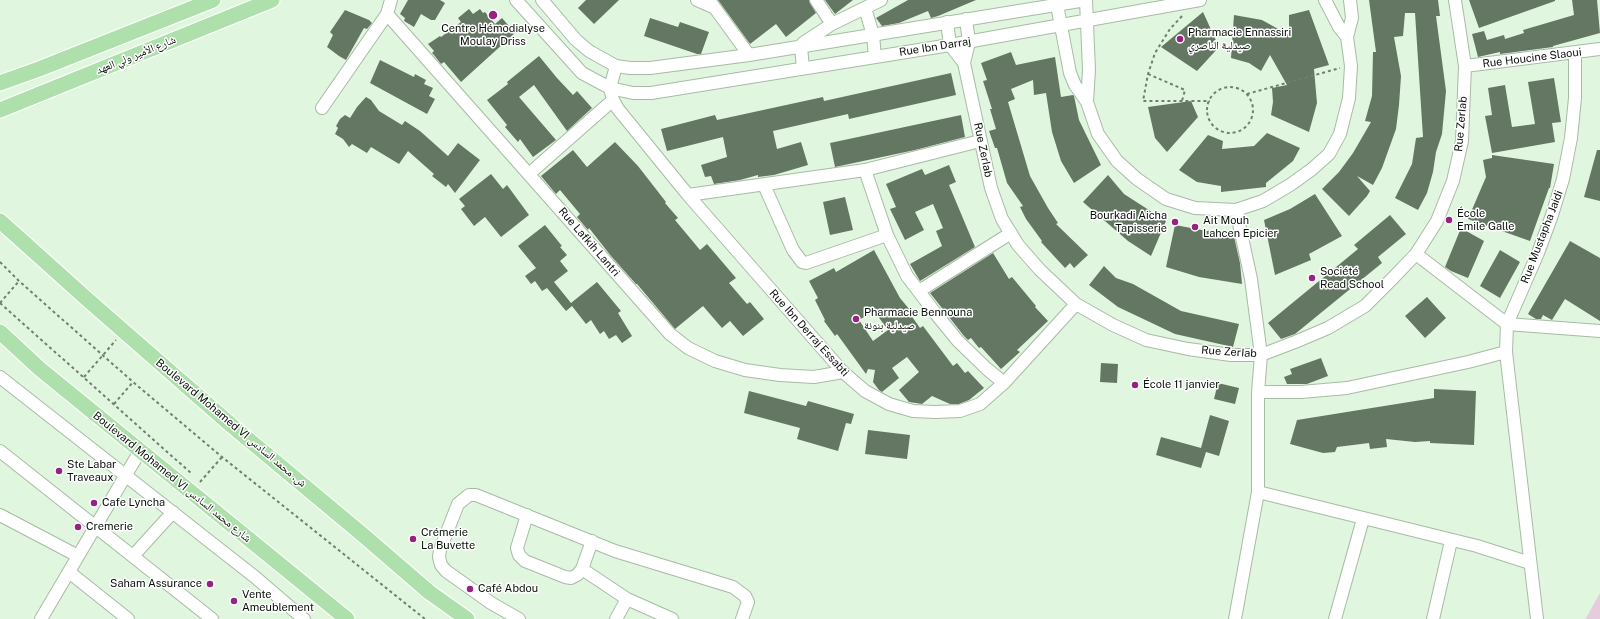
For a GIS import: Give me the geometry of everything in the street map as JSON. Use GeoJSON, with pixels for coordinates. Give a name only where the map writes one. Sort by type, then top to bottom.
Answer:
{"type":"FeatureCollection","features":[{"type":"Feature","properties":{"kind":"main road","name":"شارع الأمير ولي العهد"},"geometry":{"type":"LineString","coordinates":[[0,83],[213,0]]}},
{"type":"Feature","properties":{"kind":"main road","name":"شارع الأمير ولي العهد"},"geometry":{"type":"LineString","coordinates":[[0,110],[272,0]]}},
{"type":"Feature","properties":{"kind":"main road","name":"Boulevard Mohamed VI ش. محمد السادس"},"geometry":{"type":"LineString","coordinates":[[0,221],[231,425],[429,592],[467,619]]}},
{"type":"Feature","properties":{"kind":"main road","name":"Boulevard Mohamed VI شارع محمد السادس"},"geometry":{"type":"LineString","coordinates":[[0,332],[40,369],[347,619]]}},
{"type":"Feature","properties":{"kind":"street"},"geometry":{"type":"LineString","coordinates":[[322,108],[386,14],[391,0]]}},
{"type":"Feature","properties":{"kind":"street"},"geometry":{"type":"LineString","coordinates":[[508,0],[518,2]]}},
{"type":"Feature","properties":{"kind":"street"},"geometry":{"type":"LineString","coordinates":[[529,174],[612,94],[616,66],[602,60],[580,44],[542,0]]}},
{"type":"Feature","properties":{"kind":"street"},"geometry":{"type":"LineString","coordinates":[[697,0],[711,3],[749,56]]}},
{"type":"Feature","properties":{"kind":"street"},"geometry":{"type":"LineString","coordinates":[[816,0],[832,24]]}},
{"type":"Feature","properties":{"kind":"street"},"geometry":{"type":"LineString","coordinates":[[803,68],[801,47],[807,40],[832,24],[881,0]]}},
{"type":"Feature","properties":{"kind":"street"},"geometry":{"type":"LineString","coordinates":[[1086,0],[1089,70],[1087,102]]}},
{"type":"Feature","properties":{"kind":"street","name":"Rue Ibn Darraj"},"geometry":{"type":"LineString","coordinates":[[616,66],[650,68],[749,56],[946,22],[1086,0]]}},
{"type":"Feature","properties":{"kind":"street","name":"Rue Ibn Darraj"},"geometry":{"type":"LineString","coordinates":[[518,2],[574,65],[612,94],[669,91],[969,42],[1199,0]]}},
{"type":"Feature","properties":{"kind":"street"},"geometry":{"type":"LineString","coordinates":[[1325,0],[1338,27],[1347,37]]}},
{"type":"Feature","properties":{"kind":"street"},"geometry":{"type":"LineString","coordinates":[[1057,5],[1070,73],[1075,85],[1087,102],[1098,134],[1117,162],[1137,179],[1166,199],[1195,208],[1236,210],[1263,201],[1290,185],[1311,170],[1329,154],[1340,134],[1349,98],[1351,66],[1347,37],[1352,18],[1350,0]]}},
{"type":"Feature","properties":{"kind":"street","name":"Rue ZerIab"},"geometry":{"type":"LineString","coordinates":[[966,19],[969,42],[964,63],[980,141],[991,188],[1002,219],[1018,245],[1040,270],[1076,304],[1113,325],[1146,340],[1188,349],[1224,354],[1261,355],[1328,328],[1365,306],[1416,254],[1437,221],[1453,181],[1462,141],[1465,66],[1455,0]]}},
{"type":"Feature","properties":{"kind":"street"},"geometry":{"type":"LineString","coordinates":[[865,8],[873,35],[875,57]]}},
{"type":"Feature","properties":{"kind":"street","name":"Rue Lafkih Lantri"},"geometry":{"type":"LineString","coordinates":[[386,14],[670,334],[688,348],[715,361],[745,370],[780,375],[814,377],[843,372]]}},
{"type":"Feature","properties":{"kind":"street","name":"Rue ZerIab"},"geometry":{"type":"LineString","coordinates":[[946,22],[950,45],[964,63]]}},
{"type":"Feature","properties":{"kind":"street","name":"Rue Houcine Slaoui"},"geometry":{"type":"LineString","coordinates":[[1465,66],[1600,49]]}},
{"type":"Feature","properties":{"kind":"street","name":"Rue Mustapha Jaidi"},"geometry":{"type":"LineString","coordinates":[[1507,324],[1538,253],[1563,179],[1571,138],[1575,98],[1575,53]]}},
{"type":"Feature","properties":{"kind":"street","name":"Rue Ibn Derraj Essabti"},"geometry":{"type":"LineString","coordinates":[[612,94],[618,109],[688,195],[843,372],[865,391],[889,404],[913,410],[935,412],[960,411],[980,404],[1004,383],[1076,304]]}},
{"type":"Feature","properties":{"kind":"street"},"geometry":{"type":"LineString","coordinates":[[688,195],[865,170],[980,141]]}},
{"type":"Feature","properties":{"kind":"street"},"geometry":{"type":"LineString","coordinates":[[865,170],[887,235],[907,276],[958,341],[987,370],[1004,383]]}},
{"type":"Feature","properties":{"kind":"street"},"geometry":{"type":"LineString","coordinates":[[764,185],[793,250],[802,262],[806,263],[887,235]]}},
{"type":"Feature","properties":{"kind":"street"},"geometry":{"type":"LineString","coordinates":[[1235,619],[1258,492],[1258,392],[1261,355],[1251,279],[1236,210]]}},
{"type":"Feature","properties":{"kind":"street"},"geometry":{"type":"LineString","coordinates":[[919,291],[1010,233]]}},
{"type":"Feature","properties":{"kind":"street"},"geometry":{"type":"LineString","coordinates":[[1416,254],[1507,324],[1600,331]]}},
{"type":"Feature","properties":{"kind":"street"},"geometry":{"type":"LineString","coordinates":[[1507,324],[1506,352],[1537,619]]}},
{"type":"Feature","properties":{"kind":"street"},"geometry":{"type":"LineString","coordinates":[[1258,392],[1301,392],[1347,388],[1468,362],[1506,352]]}},
{"type":"Feature","properties":{"kind":"street"},"geometry":{"type":"LineString","coordinates":[[0,377],[173,512],[304,619]]}},
{"type":"Feature","properties":{"kind":"street"},"geometry":{"type":"LineString","coordinates":[[0,451],[212,619]]}},
{"type":"Feature","properties":{"kind":"street"},"geometry":{"type":"LineString","coordinates":[[41,619],[140,451]]}},
{"type":"Feature","properties":{"kind":"street"},"geometry":{"type":"LineString","coordinates":[[1258,492],[1451,541],[1477,546],[1530,563]]}},
{"type":"Feature","properties":{"kind":"street"},"geometry":{"type":"LineString","coordinates":[[519,619],[491,603],[446,571],[441,565],[439,557],[440,550],[458,504],[469,495],[476,495],[615,551],[733,588],[745,596],[748,602],[742,619]]}},
{"type":"Feature","properties":{"kind":"street"},"geometry":{"type":"LineString","coordinates":[[133,556],[173,512]]}},
{"type":"Feature","properties":{"kind":"street"},"geometry":{"type":"LineString","coordinates":[[0,514],[78,556]]}},
{"type":"Feature","properties":{"kind":"street"},"geometry":{"type":"LineString","coordinates":[[527,515],[517,548],[520,555],[525,560],[565,577],[571,578],[577,575],[582,569],[592,541]]}},
{"type":"Feature","properties":{"kind":"street"},"geometry":{"type":"LineString","coordinates":[[1335,619],[1363,519]]}},
{"type":"Feature","properties":{"kind":"street"},"geometry":{"type":"LineString","coordinates":[[1433,619],[1451,541]]}},
{"type":"Feature","properties":{"kind":"street"},"geometry":{"type":"LineString","coordinates":[[582,569],[627,599],[672,619]]}},
{"type":"Feature","properties":{"kind":"street"},"geometry":{"type":"LineString","coordinates":[[69,572],[128,619]]}},
{"type":"Feature","properties":{"kind":"street"},"geometry":{"type":"LineString","coordinates":[[616,619],[627,599]]}},
{"type":"Feature","properties":{"kind":"path"},"geometry":{"type":"LineString","coordinates":[[1199,0],[1170,28],[1155,54],[1148,74],[1144,101],[1210,101]]}},
{"type":"Feature","properties":{"kind":"path"},"geometry":{"type":"LineString","coordinates":[[1247,94],[1351,66]]}},
{"type":"Feature","properties":{"kind":"path"},"geometry":{"type":"LineString","coordinates":[[1148,74],[1185,90],[1182,101]]}},
{"type":"Feature","properties":{"kind":"path"},"geometry":{"type":"LineString","coordinates":[[1227,88],[1240,90],[1247,94],[1253,106],[1253,113],[1251,121],[1246,127],[1237,132],[1224,132],[1214,126],[1209,119],[1208,108],[1210,101],[1216,93],[1227,88]]}},
{"type":"Feature","properties":{"kind":"path"},"geometry":{"type":"LineString","coordinates":[[0,262],[19,281],[133,382],[222,457],[425,619]]}},
{"type":"Feature","properties":{"kind":"path"},"geometry":{"type":"LineString","coordinates":[[19,281],[0,303],[195,476]]}},
{"type":"Feature","properties":{"kind":"path"},"geometry":{"type":"LineString","coordinates":[[84,377],[123,331]]}},
{"type":"Feature","properties":{"kind":"path"},"geometry":{"type":"LineString","coordinates":[[114,405],[133,382]]}},
{"type":"Feature","properties":{"kind":"path"},"geometry":{"type":"LineString","coordinates":[[200,482],[222,457]]}},
{"type":"Feature","properties":{"kind":"shaded area"},"geometry":{"type":"Polygon","coordinates":[[[1600,593],[1600,619],[1585,619],[1586,618],[1600,593]]]}},
{"type":"Feature","properties":{"kind":"building"},"geometry":{"type":"Polygon","coordinates":[[[408,0],[440,0],[445,3],[435,20],[431,20],[421,14],[414,27],[404,21],[405,18],[400,14],[408,0]]]}},
{"type":"Feature","properties":{"kind":"building"},"geometry":{"type":"Polygon","coordinates":[[[586,0],[619,0],[594,24],[578,8],[586,0]]]}},
{"type":"Feature","properties":{"kind":"building"},"geometry":{"type":"Polygon","coordinates":[[[718,0],[809,0],[816,13],[786,37],[776,24],[750,44],[718,0]]]}},
{"type":"Feature","properties":{"kind":"building"},"geometry":{"type":"Polygon","coordinates":[[[825,0],[853,0],[835,14],[825,0]]]}},
{"type":"Feature","properties":{"kind":"building"},"geometry":{"type":"Polygon","coordinates":[[[908,0],[976,0],[931,18],[928,11],[899,23],[882,26],[876,18],[908,0]]]}},
{"type":"Feature","properties":{"kind":"building"},"geometry":{"type":"Polygon","coordinates":[[[1369,0],[1438,0],[1440,16],[1436,16],[1446,91],[1442,134],[1436,152],[1433,172],[1427,193],[1418,210],[1395,198],[1412,164],[1416,138],[1423,137],[1415,13],[1405,13],[1403,36],[1394,37],[1401,76],[1396,129],[1382,168],[1373,185],[1357,176],[1370,191],[1349,216],[1322,189],[1339,172],[1353,153],[1371,122],[1365,121],[1372,96],[1373,52],[1376,52],[1369,0]]]}},
{"type":"Feature","properties":{"kind":"building"},"geometry":{"type":"Polygon","coordinates":[[[1469,0],[1555,0],[1555,1],[1479,28],[1469,0]]]}},
{"type":"Feature","properties":{"kind":"building"},"geometry":{"type":"Polygon","coordinates":[[[1572,0],[1597,0],[1600,33],[1553,47],[1500,54],[1500,52],[1478,57],[1472,34],[1484,31],[1487,40],[1504,35],[1505,39],[1524,33],[1523,30],[1574,15],[1572,0]]]}},
{"type":"Feature","properties":{"kind":"building"},"geometry":{"type":"Polygon","coordinates":[[[469,9],[473,14],[480,9],[483,13],[485,12],[495,24],[502,18],[515,33],[461,82],[444,62],[441,64],[432,53],[434,51],[428,44],[440,36],[441,37],[461,22],[458,18],[469,9]]]}},
{"type":"Feature","properties":{"kind":"building"},"geometry":{"type":"Polygon","coordinates":[[[345,10],[369,20],[372,23],[367,29],[364,28],[346,60],[327,47],[333,35],[330,32],[345,10]]]}},
{"type":"Feature","properties":{"kind":"building"},"geometry":{"type":"Polygon","coordinates":[[[1309,10],[1329,65],[1314,69],[1317,103],[1309,132],[1271,115],[1273,102],[1272,88],[1287,85],[1270,55],[1261,71],[1249,63],[1231,58],[1234,15],[1262,20],[1289,35],[1289,15],[1309,10]]]}},
{"type":"Feature","properties":{"kind":"building"},"geometry":{"type":"Polygon","coordinates":[[[1203,12],[1219,47],[1197,71],[1161,47],[1203,12]]]}},
{"type":"Feature","properties":{"kind":"building"},"geometry":{"type":"Polygon","coordinates":[[[650,18],[678,27],[680,22],[709,32],[701,54],[697,54],[644,36],[650,18]]]}},
{"type":"Feature","properties":{"kind":"building"},"geometry":{"type":"Polygon","coordinates":[[[1011,52],[1016,65],[1055,57],[1061,97],[1074,96],[1079,120],[1101,165],[1074,183],[1061,161],[1052,132],[1046,93],[1034,95],[1033,80],[1011,89],[1015,99],[1008,102],[1030,176],[1058,223],[1056,224],[1088,255],[1074,268],[1070,263],[1065,268],[1041,242],[1042,241],[1026,219],[1020,207],[1023,206],[1007,183],[997,148],[995,148],[989,131],[996,129],[990,109],[992,109],[983,81],[987,80],[981,63],[1011,52]]]}},
{"type":"Feature","properties":{"kind":"building"},"geometry":{"type":"Polygon","coordinates":[[[539,56],[573,95],[577,91],[592,108],[567,131],[534,85],[519,97],[556,140],[533,157],[520,139],[518,142],[505,127],[507,125],[487,100],[508,84],[507,82],[539,56]]]}},
{"type":"Feature","properties":{"kind":"building"},"geometry":{"type":"Polygon","coordinates":[[[380,60],[414,77],[415,74],[426,80],[424,84],[433,88],[429,96],[435,99],[427,114],[370,83],[380,60]]]}},
{"type":"Feature","properties":{"kind":"building"},"geometry":{"type":"Polygon","coordinates":[[[951,73],[956,95],[849,119],[848,114],[773,131],[777,149],[801,142],[808,165],[774,175],[758,177],[758,175],[740,180],[714,184],[711,176],[705,177],[701,165],[727,157],[723,137],[667,151],[661,129],[715,115],[717,120],[823,97],[824,101],[951,73]]]}},
{"type":"Feature","properties":{"kind":"building"},"geometry":{"type":"Polygon","coordinates":[[[1554,78],[1561,122],[1552,123],[1555,142],[1492,153],[1485,116],[1492,115],[1488,88],[1505,85],[1512,127],[1535,124],[1528,82],[1554,78]]]}},
{"type":"Feature","properties":{"kind":"building"},"geometry":{"type":"Polygon","coordinates":[[[366,97],[371,100],[379,111],[402,125],[405,121],[420,131],[448,156],[458,143],[480,160],[455,193],[448,184],[446,187],[432,176],[434,174],[408,151],[399,164],[371,147],[367,153],[352,144],[349,147],[343,139],[335,134],[338,128],[336,126],[340,119],[345,115],[350,118],[366,97]]]}},
{"type":"Feature","properties":{"kind":"building"},"geometry":{"type":"Polygon","coordinates":[[[1191,101],[1198,117],[1167,152],[1155,138],[1148,107],[1191,101]]]}},
{"type":"Feature","properties":{"kind":"building"},"geometry":{"type":"Polygon","coordinates":[[[961,115],[965,137],[915,150],[835,167],[830,143],[961,115]]]}},
{"type":"Feature","properties":{"kind":"building"},"geometry":{"type":"Polygon","coordinates":[[[1267,133],[1300,148],[1293,161],[1266,183],[1266,187],[1221,192],[1221,186],[1197,182],[1179,170],[1208,135],[1223,141],[1222,149],[1254,146],[1267,133]]]}},
{"type":"Feature","properties":{"kind":"building"},"geometry":{"type":"Polygon","coordinates":[[[615,142],[638,166],[678,218],[675,220],[700,250],[707,244],[736,278],[729,283],[747,304],[750,302],[764,319],[743,336],[730,321],[722,328],[703,306],[675,329],[611,256],[589,228],[588,230],[577,217],[580,214],[560,190],[556,194],[541,176],[573,150],[587,167],[615,142]]]}},
{"type":"Feature","properties":{"kind":"building"},"geometry":{"type":"Polygon","coordinates":[[[1597,150],[1600,150],[1600,201],[1584,197],[1597,150]]]}},
{"type":"Feature","properties":{"kind":"building"},"geometry":{"type":"Polygon","coordinates":[[[1492,155],[1554,164],[1550,188],[1530,241],[1468,219],[1486,177],[1483,160],[1492,158],[1492,155]]]}},
{"type":"Feature","properties":{"kind":"building"},"geometry":{"type":"Polygon","coordinates":[[[949,165],[956,182],[949,185],[975,247],[920,281],[910,264],[942,246],[936,231],[943,228],[933,204],[915,212],[924,230],[905,240],[890,209],[896,207],[886,184],[922,169],[925,175],[949,165]]]}},
{"type":"Feature","properties":{"kind":"building"},"geometry":{"type":"Polygon","coordinates":[[[491,174],[503,189],[507,185],[529,215],[501,237],[485,217],[474,226],[461,209],[465,206],[459,199],[491,174]]]}},
{"type":"Feature","properties":{"kind":"building"},"geometry":{"type":"Polygon","coordinates":[[[1108,175],[1124,194],[1166,221],[1151,256],[1128,241],[1083,202],[1108,175]]]}},
{"type":"Feature","properties":{"kind":"building"},"geometry":{"type":"Polygon","coordinates":[[[1315,194],[1342,236],[1309,254],[1311,260],[1275,275],[1264,220],[1290,209],[1315,194]]]}},
{"type":"Feature","properties":{"kind":"building"},"geometry":{"type":"Polygon","coordinates":[[[845,197],[853,230],[830,235],[823,202],[845,197]]]}},
{"type":"Feature","properties":{"kind":"building"},"geometry":{"type":"Polygon","coordinates":[[[1390,215],[1406,234],[1378,257],[1382,263],[1295,334],[1281,339],[1268,323],[1358,249],[1354,245],[1390,215]]]}},
{"type":"Feature","properties":{"kind":"building"},"geometry":{"type":"Polygon","coordinates":[[[545,225],[562,246],[560,247],[567,255],[560,261],[568,271],[554,282],[571,303],[597,282],[621,311],[618,313],[632,336],[622,343],[616,335],[609,339],[604,331],[600,334],[591,320],[586,324],[572,306],[566,311],[547,288],[542,291],[535,281],[531,284],[525,276],[536,268],[518,246],[545,225]]]}},
{"type":"Feature","properties":{"kind":"building"},"geometry":{"type":"Polygon","coordinates":[[[1175,225],[1207,231],[1233,232],[1240,263],[1242,284],[1199,277],[1166,267],[1175,225]]]}},
{"type":"Feature","properties":{"kind":"building"},"geometry":{"type":"Polygon","coordinates":[[[1461,228],[1484,241],[1468,278],[1445,267],[1461,228]]]}},
{"type":"Feature","properties":{"kind":"building"},"geometry":{"type":"Polygon","coordinates":[[[1570,241],[1600,258],[1600,321],[1565,299],[1552,320],[1543,315],[1541,319],[1536,319],[1528,314],[1570,241]]]}},
{"type":"Feature","properties":{"kind":"building"},"geometry":{"type":"Polygon","coordinates":[[[874,250],[900,298],[910,310],[908,311],[920,328],[923,326],[953,366],[957,363],[965,373],[968,371],[984,388],[969,400],[959,404],[950,404],[932,396],[922,404],[909,402],[899,390],[919,372],[907,357],[892,368],[899,378],[882,392],[879,390],[873,382],[875,370],[868,369],[866,374],[837,334],[835,336],[824,321],[825,320],[815,300],[818,298],[809,281],[834,268],[836,272],[874,250]],[[874,311],[859,320],[873,341],[888,330],[874,311]]]}},
{"type":"Feature","properties":{"kind":"building"},"geometry":{"type":"Polygon","coordinates":[[[1500,250],[1520,262],[1500,298],[1480,286],[1500,250]]]}},
{"type":"Feature","properties":{"kind":"building"},"geometry":{"type":"Polygon","coordinates":[[[993,253],[1009,279],[1012,277],[1048,321],[1017,350],[1020,352],[1001,369],[981,347],[979,348],[971,338],[968,340],[964,336],[930,293],[993,253]]]}},
{"type":"Feature","properties":{"kind":"building"},"geometry":{"type":"Polygon","coordinates":[[[1104,266],[1116,278],[1133,284],[1181,311],[1239,324],[1233,347],[1175,334],[1118,307],[1089,285],[1104,266]]]}},
{"type":"Feature","properties":{"kind":"building"},"geometry":{"type":"Polygon","coordinates":[[[1427,297],[1446,318],[1425,338],[1405,316],[1427,297]]]}},
{"type":"Feature","properties":{"kind":"building"},"geometry":{"type":"Polygon","coordinates":[[[1321,358],[1328,376],[1307,384],[1287,384],[1284,377],[1292,374],[1290,369],[1321,358]]]}},
{"type":"Feature","properties":{"kind":"building"},"geometry":{"type":"Polygon","coordinates":[[[1101,363],[1118,364],[1117,383],[1100,382],[1101,363]]]}},
{"type":"Feature","properties":{"kind":"building"},"geometry":{"type":"Polygon","coordinates":[[[1218,383],[1239,388],[1235,404],[1214,399],[1218,383]]]}},
{"type":"Feature","properties":{"kind":"building"},"geometry":{"type":"Polygon","coordinates":[[[1434,389],[1476,391],[1474,445],[1386,439],[1387,447],[1370,449],[1369,443],[1337,447],[1335,452],[1323,453],[1290,444],[1297,420],[1434,398],[1434,389]]]}},
{"type":"Feature","properties":{"kind":"building"},"geometry":{"type":"Polygon","coordinates":[[[749,391],[806,406],[808,401],[854,414],[851,424],[846,423],[838,451],[797,439],[800,428],[744,413],[749,391]]]}},
{"type":"Feature","properties":{"kind":"building"},"geometry":{"type":"Polygon","coordinates":[[[1210,415],[1229,421],[1219,456],[1206,452],[1201,468],[1156,455],[1161,437],[1201,448],[1210,415]]]}},
{"type":"Feature","properties":{"kind":"building"},"geometry":{"type":"Polygon","coordinates":[[[868,430],[910,435],[907,459],[865,454],[868,430]]]}},
{"type":"Feature","properties":{"kind":"place","name":"Centre Hémodialyse Moulay Driss"},"geometry":{"type":"Point","coordinates":[493,15]}},
{"type":"Feature","properties":{"kind":"place","name":"Pharmacie Ennassiri صيدلية الناصري"},"geometry":{"type":"Point","coordinates":[1180,39]}},
{"type":"Feature","properties":{"kind":"place","name":"École Emile Galle"},"geometry":{"type":"Point","coordinates":[1449,220]}},
{"type":"Feature","properties":{"kind":"place","name":"Bourkadi Aicha Tapisserie"},"geometry":{"type":"Point","coordinates":[1175,222]}},
{"type":"Feature","properties":{"kind":"place","name":"Ait Mouh Lahcen Epicier"},"geometry":{"type":"Point","coordinates":[1195,227]}},
{"type":"Feature","properties":{"kind":"place","name":"Société Read School"},"geometry":{"type":"Point","coordinates":[1312,278]}},
{"type":"Feature","properties":{"kind":"place","name":"Pharmacie Bennouna صيدلية بنونة"},"geometry":{"type":"Point","coordinates":[856,319]}},
{"type":"Feature","properties":{"kind":"place","name":"École 11 janvier"},"geometry":{"type":"Point","coordinates":[1135,385]}},
{"type":"Feature","properties":{"kind":"place","name":"Ste Labar Traveaux"},"geometry":{"type":"Point","coordinates":[59,471]}},
{"type":"Feature","properties":{"kind":"place","name":"Cafe Lyncha"},"geometry":{"type":"Point","coordinates":[94,503]}},
{"type":"Feature","properties":{"kind":"place","name":"Cremerie"},"geometry":{"type":"Point","coordinates":[78,527]}},
{"type":"Feature","properties":{"kind":"place","name":"Crémerie La Buvette"},"geometry":{"type":"Point","coordinates":[413,539]}},
{"type":"Feature","properties":{"kind":"place","name":"Saham Assurance"},"geometry":{"type":"Point","coordinates":[210,584]}},
{"type":"Feature","properties":{"kind":"place","name":"Café Abdou"},"geometry":{"type":"Point","coordinates":[470,589]}},
{"type":"Feature","properties":{"kind":"place","name":"Vente Ameublement"},"geometry":{"type":"Point","coordinates":[234,601]}}]}
